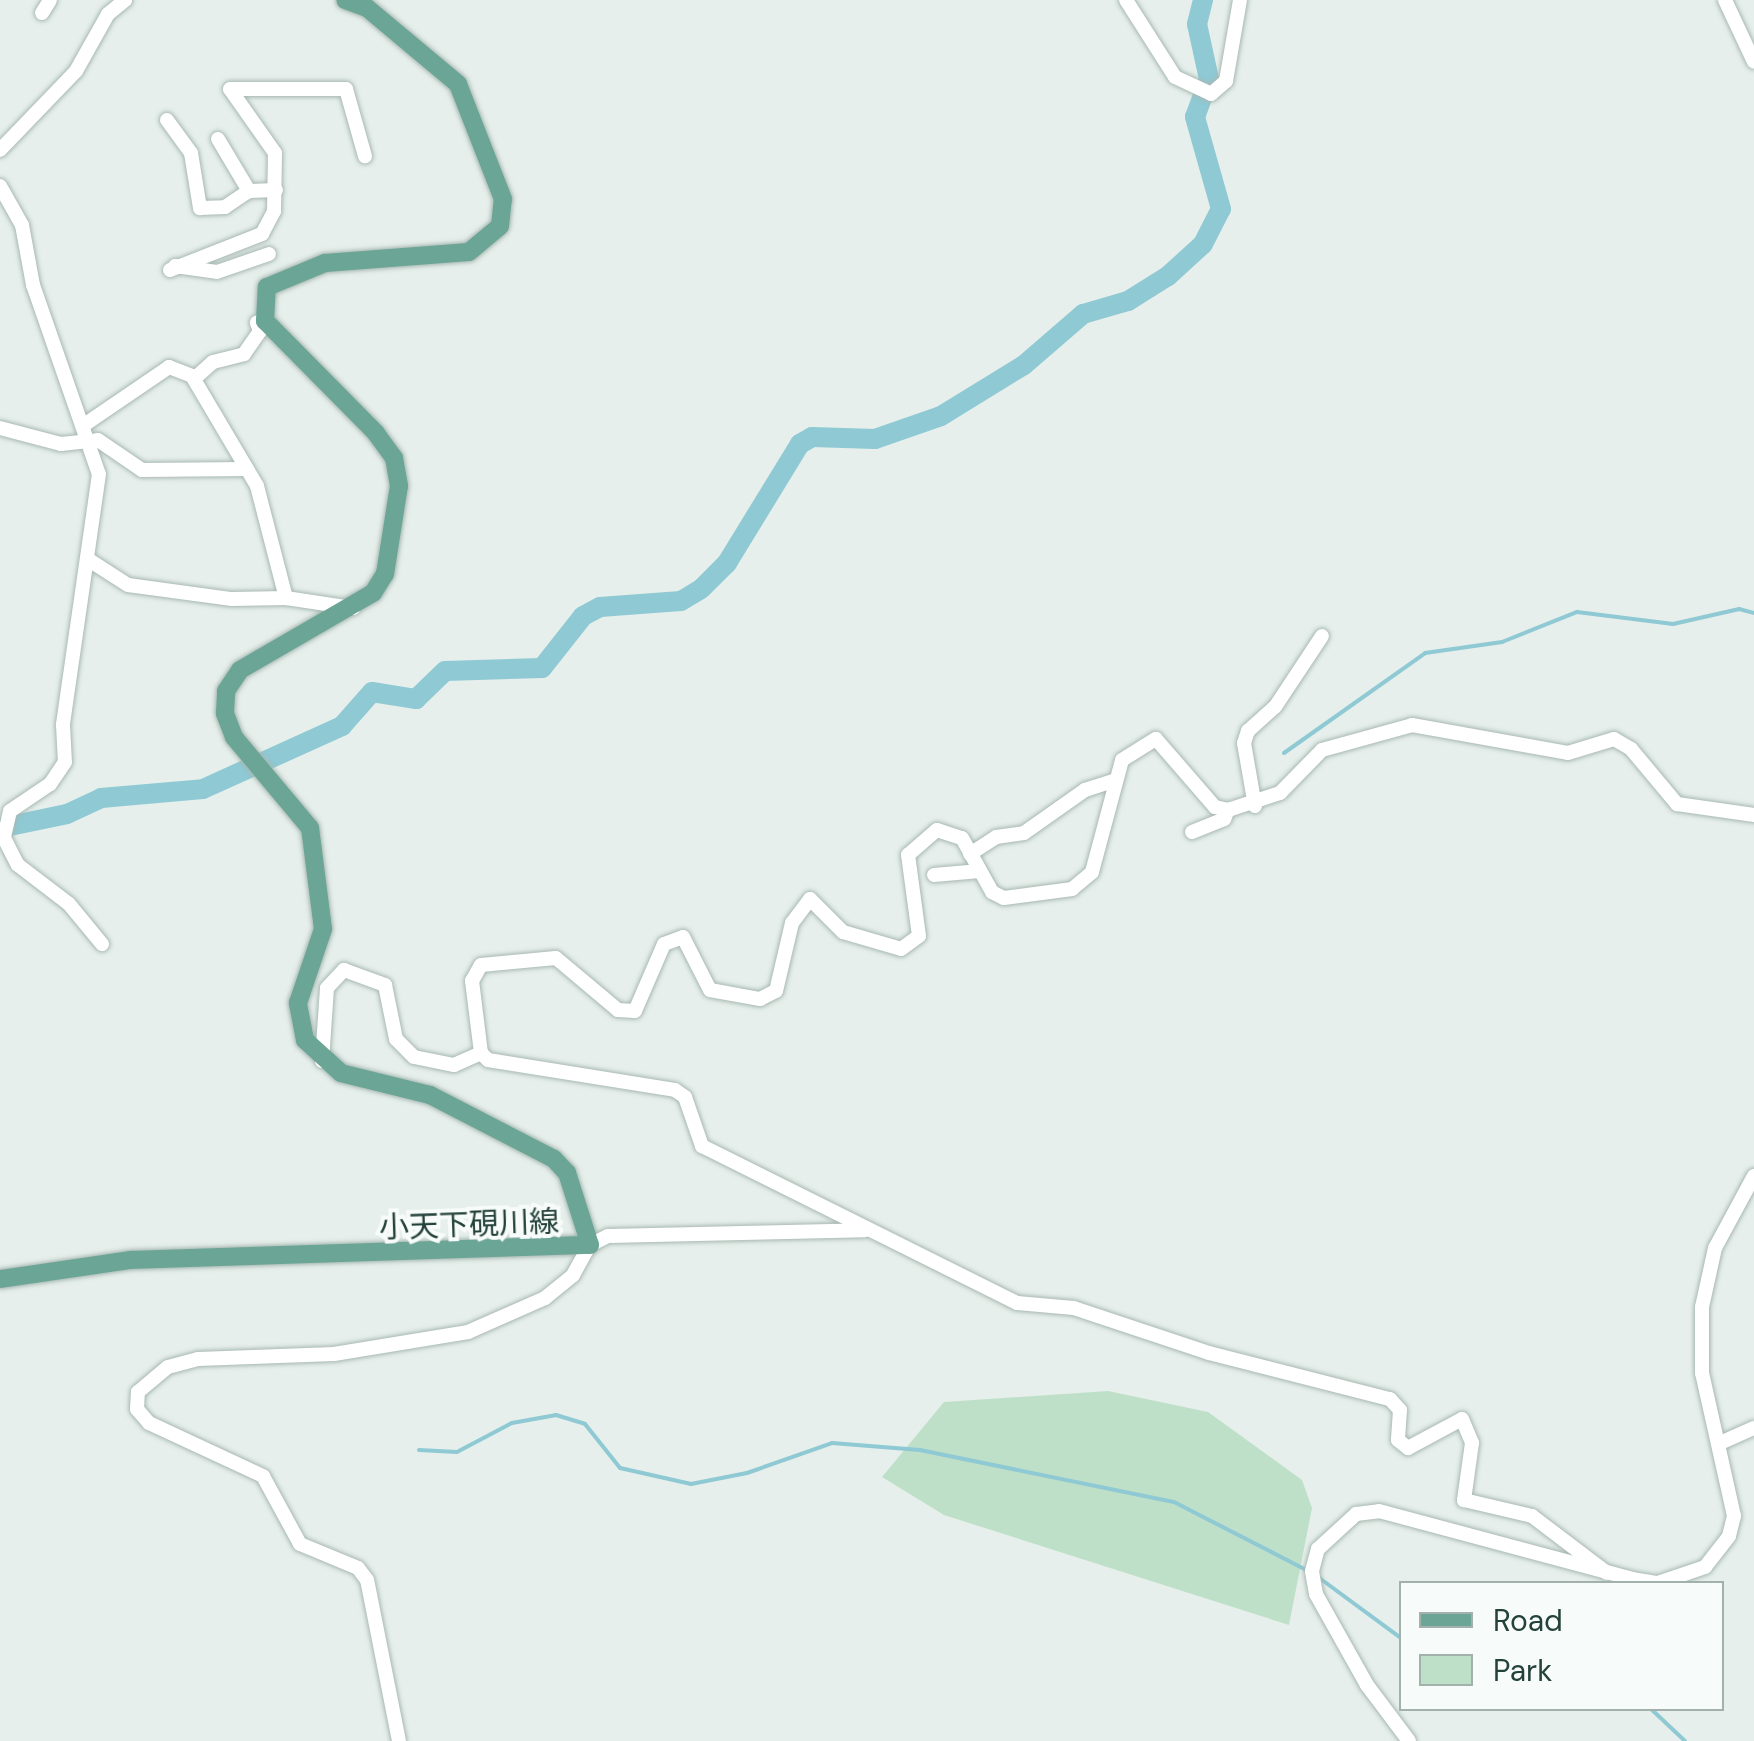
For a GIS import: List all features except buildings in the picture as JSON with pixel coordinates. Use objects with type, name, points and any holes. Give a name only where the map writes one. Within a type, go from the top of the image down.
[{"type":"main road","points":[[322,1062],[297,1024],[323,930],[310,828],[262,765],[234,737],[224,713],[240,670],[354,608],[386,574],[399,486],[394,458],[264,321],[267,287],[325,263],[469,252],[490,242],[500,226],[503,199],[458,84],[367,8],[345,0]]},
{"type":"main road","name":"小天下硯川線","points":[[0,1278],[131,1260],[589,1247],[567,1173],[554,1159],[430,1095],[367,1082],[322,1062]]},
{"type":"street","points":[[1126,0],[1175,77],[1205,93],[1226,81],[1240,0]]},
{"type":"street","points":[[1725,0],[1754,62]]},
{"type":"street","points":[[0,150],[76,71],[120,1]]},
{"type":"street","points":[[269,254],[217,272],[172,268],[262,234],[276,190],[275,154],[230,89],[346,89],[365,156]]},
{"type":"street","points":[[167,120],[191,153],[200,208],[225,207],[249,191],[276,190]]},
{"type":"street","points":[[218,139],[249,191]]},
{"type":"street","points":[[0,186],[22,226],[33,285],[90,440],[98,485],[63,725],[65,762],[4,828],[18,864],[69,904],[102,944]]},
{"type":"street","points":[[194,379],[213,362],[244,354],[260,331],[257,324]]},
{"type":"street","points":[[84,425],[169,368],[194,379],[247,469],[267,512],[286,598]]},
{"type":"street","points":[[0,428],[60,444],[90,440],[142,470],[247,469]]},
{"type":"street","points":[[88,560],[128,585],[232,599],[286,598],[354,608]]},
{"type":"street","points":[[1255,806],[1244,744],[1248,730],[1275,707],[1322,636]]},
{"type":"street","points":[[1607,1573],[1532,1516],[1464,1500],[1472,1443],[1462,1418],[1404,1446],[1398,1440],[1400,1410],[1390,1399],[1209,1353],[1131,1323],[1017,1303],[702,1146],[685,1097],[675,1090],[488,1060],[480,1053],[472,981],[481,965],[556,958],[618,1010],[635,1012],[664,944],[682,936],[710,990],[760,999],[776,991],[803,903],[820,904],[843,932],[864,942],[901,949],[918,936],[908,870],[915,844],[938,830],[951,832],[970,854],[992,892],[1004,898],[1086,881],[1112,781],[1122,760],[1156,740],[1215,807],[1228,810],[1255,806],[1280,793],[1322,750],[1412,726],[1568,753],[1614,739],[1631,749],[1677,804],[1754,815]]},
{"type":"street","points":[[970,854],[996,837],[1024,833],[1085,790],[1112,781]]},
{"type":"street","points":[[1192,832],[1224,820],[1228,810]]},
{"type":"street","points":[[934,875],[980,870]]},
{"type":"street","points":[[322,1062],[327,988],[332,978],[355,969],[385,985],[396,1039],[414,1057],[454,1065],[480,1053]]},
{"type":"street","points":[[1668,1581],[1684,1578],[1717,1555],[1734,1516],[1702,1373],[1702,1308],[1714,1248],[1754,1176]]},
{"type":"street","points":[[399,1741],[368,1580],[358,1568],[300,1544],[263,1476],[148,1424],[137,1409],[138,1392],[168,1367],[198,1359],[334,1354],[468,1332],[545,1298],[573,1274],[589,1247],[608,1236],[865,1230]]},
{"type":"street","points":[[1720,1444],[1754,1428]]},
{"type":"street","points":[[1409,1741],[1367,1684],[1316,1594],[1312,1571],[1336,1527],[1356,1514],[1379,1511],[1648,1581]]},
{"type":"green space","points":[[1108,1391],[1208,1412],[1302,1480],[1312,1508],[1289,1625],[944,1515],[882,1477],[944,1402]]},
{"type":"waterway","points":[[0,828],[67,814],[101,798],[203,789],[342,726],[372,692],[416,699],[445,671],[542,668],[583,616],[600,607],[681,601],[701,589],[727,563],[800,444],[812,437],[875,439],[941,416],[1024,365],[1083,314],[1128,301],[1168,276],[1203,244],[1221,209],[1195,117],[1209,79],[1197,24],[1203,0]]},
{"type":"waterway","points":[[1284,753],[1425,653],[1502,642],[1577,612],[1673,624],[1739,609],[1754,613]]},
{"type":"waterway","points":[[419,1450],[457,1452],[512,1423],[556,1415],[585,1424],[620,1468],[691,1484],[747,1473],[832,1443],[920,1450],[1174,1502],[1310,1572]]},
{"type":"waterway","points":[[1318,1577],[1399,1637]]},
{"type":"waterway","points":[[1653,1711],[1685,1741]]}]
